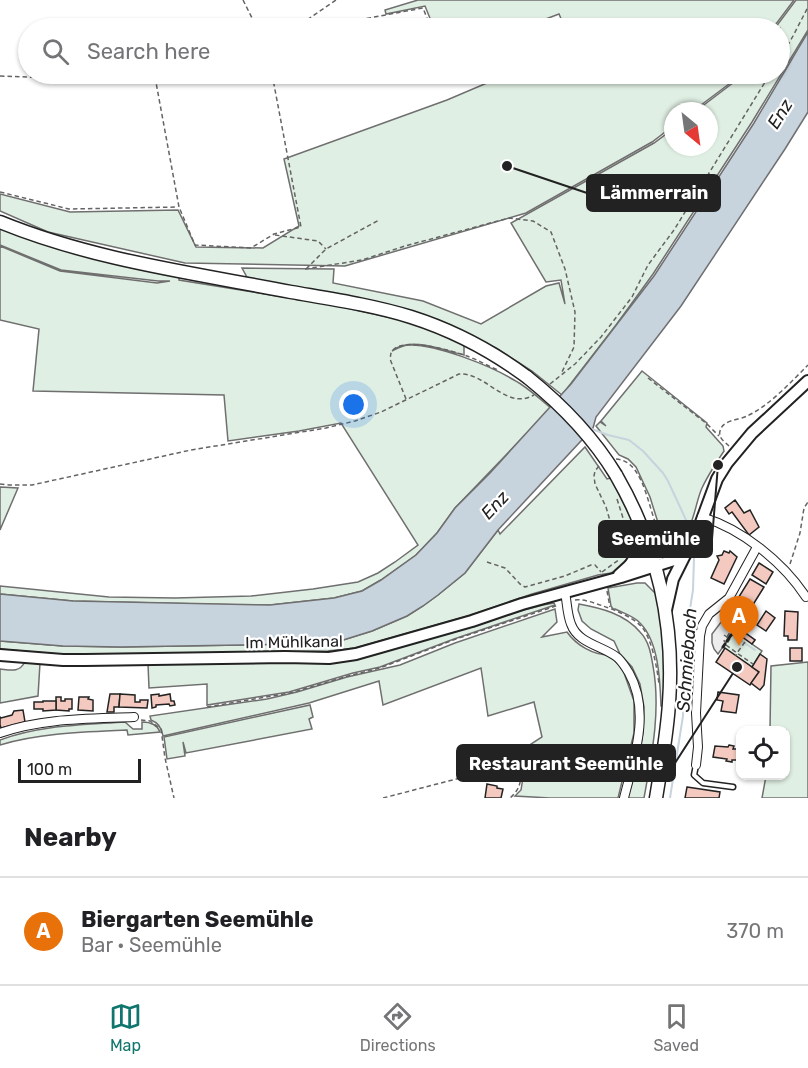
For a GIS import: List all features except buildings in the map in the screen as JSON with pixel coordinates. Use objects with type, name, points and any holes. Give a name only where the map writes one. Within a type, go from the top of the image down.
[{"type":"main road","points":[[0,222],[56,243],[106,256],[359,304],[413,318],[438,327],[503,360],[549,395],[576,422],[616,475],[642,527],[655,561],[666,611],[670,657],[670,701],[656,798]]},
{"type":"street","points":[[666,611],[672,584],[699,526],[717,479],[752,433],[808,381]]},
{"type":"street","points":[[655,561],[682,546],[699,526],[724,526],[757,547],[786,572],[798,584],[807,601]]},
{"type":"street","points":[[630,566],[640,547],[642,527]]},
{"type":"street","points":[[696,765],[698,747],[696,713],[702,626],[709,614],[729,598],[757,547]]},
{"type":"street","points":[[655,561],[680,557],[687,553]]},
{"type":"street","name":"Im Mühlkanal","points":[[607,578],[655,561]]},
{"type":"street","name":"Im Mühlkanal","points":[[0,655],[63,660],[329,658],[356,654],[566,597],[630,566],[655,561]]},
{"type":"street","points":[[566,597],[571,625],[576,632],[582,639],[618,658],[635,686],[640,708],[639,732],[624,798]]},
{"type":"street","points":[[0,734],[15,728],[43,723],[134,717]]},
{"type":"lane","points":[[696,765],[694,775],[703,783],[733,787]]},
{"type":"path","points":[[243,0],[252,18]]},
{"type":"path","points":[[310,18],[336,0]]},
{"type":"path","points":[[790,43],[808,7]]},
{"type":"path","points":[[369,18],[423,8],[426,18]]},
{"type":"path","points":[[0,76],[18,77]]},
{"type":"path","points":[[156,84],[179,207],[195,245],[251,248],[274,234],[301,227],[274,84]]},
{"type":"path","points":[[550,384],[575,364],[601,337],[632,297],[648,265],[674,230],[764,84]]},
{"type":"path","points":[[0,192],[69,209],[179,207]]},
{"type":"path","points":[[379,220],[326,249],[305,269],[362,260],[509,218],[533,221],[551,232],[565,269],[575,312],[574,347],[560,375]]},
{"type":"path","points":[[274,234],[318,241],[326,249]]},
{"type":"path","points":[[406,400],[390,359],[392,351],[399,347],[428,346],[464,355],[497,370]]},
{"type":"path","points":[[721,438],[720,431],[724,424],[753,413],[772,399],[808,365]]},
{"type":"path","points":[[0,484],[32,485],[191,450],[326,428],[368,417],[462,374],[475,377],[515,399],[533,395]]},
{"type":"path","points":[[648,378],[707,424],[731,448]]},
{"type":"path","points":[[607,578],[620,560],[626,543],[626,533],[616,498]]},
{"type":"path","points":[[786,572],[793,557],[804,508],[808,502]]},
{"type":"path","points":[[488,562],[510,571],[525,587],[576,573],[595,565],[607,578],[610,608]]},
{"type":"path","points":[[207,706],[290,693],[381,668],[566,597],[610,608],[635,621],[645,632],[654,658],[659,685]]},
{"type":"path","points":[[727,643],[733,634],[730,632],[724,641],[726,645],[736,655],[753,664]]},
{"type":"path","points":[[736,655],[745,643]]},
{"type":"path","points":[[134,717],[134,720],[150,722],[161,729],[174,798]]},
{"type":"path","points":[[383,798],[497,766],[520,774],[518,790],[510,798]]},
{"type":"green space","points":[[418,0],[794,0],[780,18],[561,18],[559,14],[548,18],[430,18],[425,6],[386,14],[385,10]]},
{"type":"green space","points":[[796,0],[808,0],[808,30],[790,60],[790,18],[782,18]]},
{"type":"green space","points":[[485,84],[729,84],[705,102],[664,102],[664,133],[652,142],[526,213],[345,266],[185,263],[48,232],[0,211],[0,194],[70,212],[178,210],[196,247],[263,248],[299,226],[284,159],[447,100]]},
{"type":"green space","points":[[731,84],[775,84],[653,274],[562,395],[532,371],[496,348],[427,316],[248,279],[242,268],[334,269],[333,283],[423,301],[481,324],[546,286],[559,283],[565,304],[561,280],[546,282],[511,223],[664,136],[664,156],[718,156],[718,102],[708,102]]},
{"type":"green space","points":[[0,228],[66,251],[179,277],[179,280],[333,305],[420,325],[464,344],[464,355],[417,344],[407,345],[399,347],[392,351],[409,345],[434,348],[463,357],[504,374],[551,408],[455,508],[437,533],[416,555],[362,591],[334,598],[270,605],[73,601],[0,594],[0,586],[109,597],[175,598],[251,596],[313,589],[358,582],[378,573],[418,545],[341,423],[228,441],[224,395],[33,391],[39,329],[0,320],[0,246],[60,271],[157,283],[170,281],[61,270],[0,245]]},
{"type":"green space","points":[[642,371],[707,423],[706,427],[723,446],[724,451],[702,488],[689,528],[685,535],[672,544],[666,540],[660,529],[650,497],[636,467],[628,459],[619,455],[596,426],[600,422],[606,426],[601,421]]},
{"type":"green space","points":[[585,447],[607,479],[611,478],[634,524],[634,547],[631,555],[623,565],[611,573],[532,594],[471,615],[355,648],[328,651],[80,656],[0,649],[0,641],[63,646],[121,647],[292,644],[340,641],[372,631],[407,616],[465,573],[498,530],[500,534]]},
{"type":"green space","points":[[0,487],[18,488],[0,530]]},
{"type":"green space","points":[[645,583],[656,594],[664,652],[664,707],[661,706],[659,674],[651,640],[635,618],[611,606],[608,588]]},
{"type":"green space","points":[[554,603],[555,605],[380,667],[289,692],[207,705],[207,684],[149,688],[148,664],[326,662]]},
{"type":"green space","points":[[579,604],[620,616],[646,639],[655,682],[656,716],[644,798],[627,798],[637,767],[643,732],[644,707],[640,684],[632,667],[620,654],[614,641],[591,629],[582,621],[578,610]]},
{"type":"green space","points":[[555,609],[557,622],[542,637],[567,632],[585,648],[609,655],[624,673],[634,701],[634,733],[618,798],[515,796],[521,790],[524,771],[499,765],[542,737],[534,702],[488,716],[481,668],[383,705],[379,681],[309,703],[163,736],[160,726],[151,720],[150,716],[267,699],[400,665],[455,643]]},
{"type":"green space","points":[[737,627],[755,640],[752,644],[762,651],[752,667],[723,647]]},
{"type":"green space","points":[[25,662],[40,663],[38,696],[0,703],[0,669],[17,669]]},
{"type":"green space","points":[[808,662],[808,798],[762,798],[765,780],[790,780],[790,726],[770,726],[771,666]]},
{"type":"green space","points":[[310,705],[313,717],[309,719],[312,729],[186,753],[183,742],[185,756],[167,759],[164,737]]},
{"type":"green space","points":[[125,722],[133,729],[142,729],[142,722],[150,723],[155,725],[160,732],[128,735],[127,730],[63,734],[0,745],[0,740],[30,731],[62,726]]},
{"type":"shaded area","points":[[728,613],[741,621],[718,654],[712,643],[712,634]]},
{"type":"water","name":"Enz","points":[[808,32],[808,112],[681,306],[596,417],[593,428],[498,530],[465,573],[423,606],[407,616],[372,631],[340,641],[121,647],[63,646],[0,641],[0,594],[73,601],[270,605],[334,598],[362,591],[416,555],[437,533],[455,508],[571,384],[654,276],[777,84],[790,84],[790,62]]},
{"type":"waterway","name":"Schmiebach","points":[[589,428],[629,440],[643,451],[668,481],[687,522]]},
{"type":"waterway","name":"Schmiebach","points":[[670,798],[683,716],[686,634],[693,590],[694,557]]},
{"type":"waterway","points":[[734,636],[755,650]]},
{"type":"wall","points":[[727,641],[731,635]]},
{"type":"place","name":"Lämmerrain","points":[[507,166]]},
{"type":"place","name":"Seemühle","points":[[718,465]]},
{"type":"place","name":"Biergarten Seemühle","points":[[739,646]]},
{"type":"place","name":"Restaurant Seemühle","points":[[737,667]]}]
